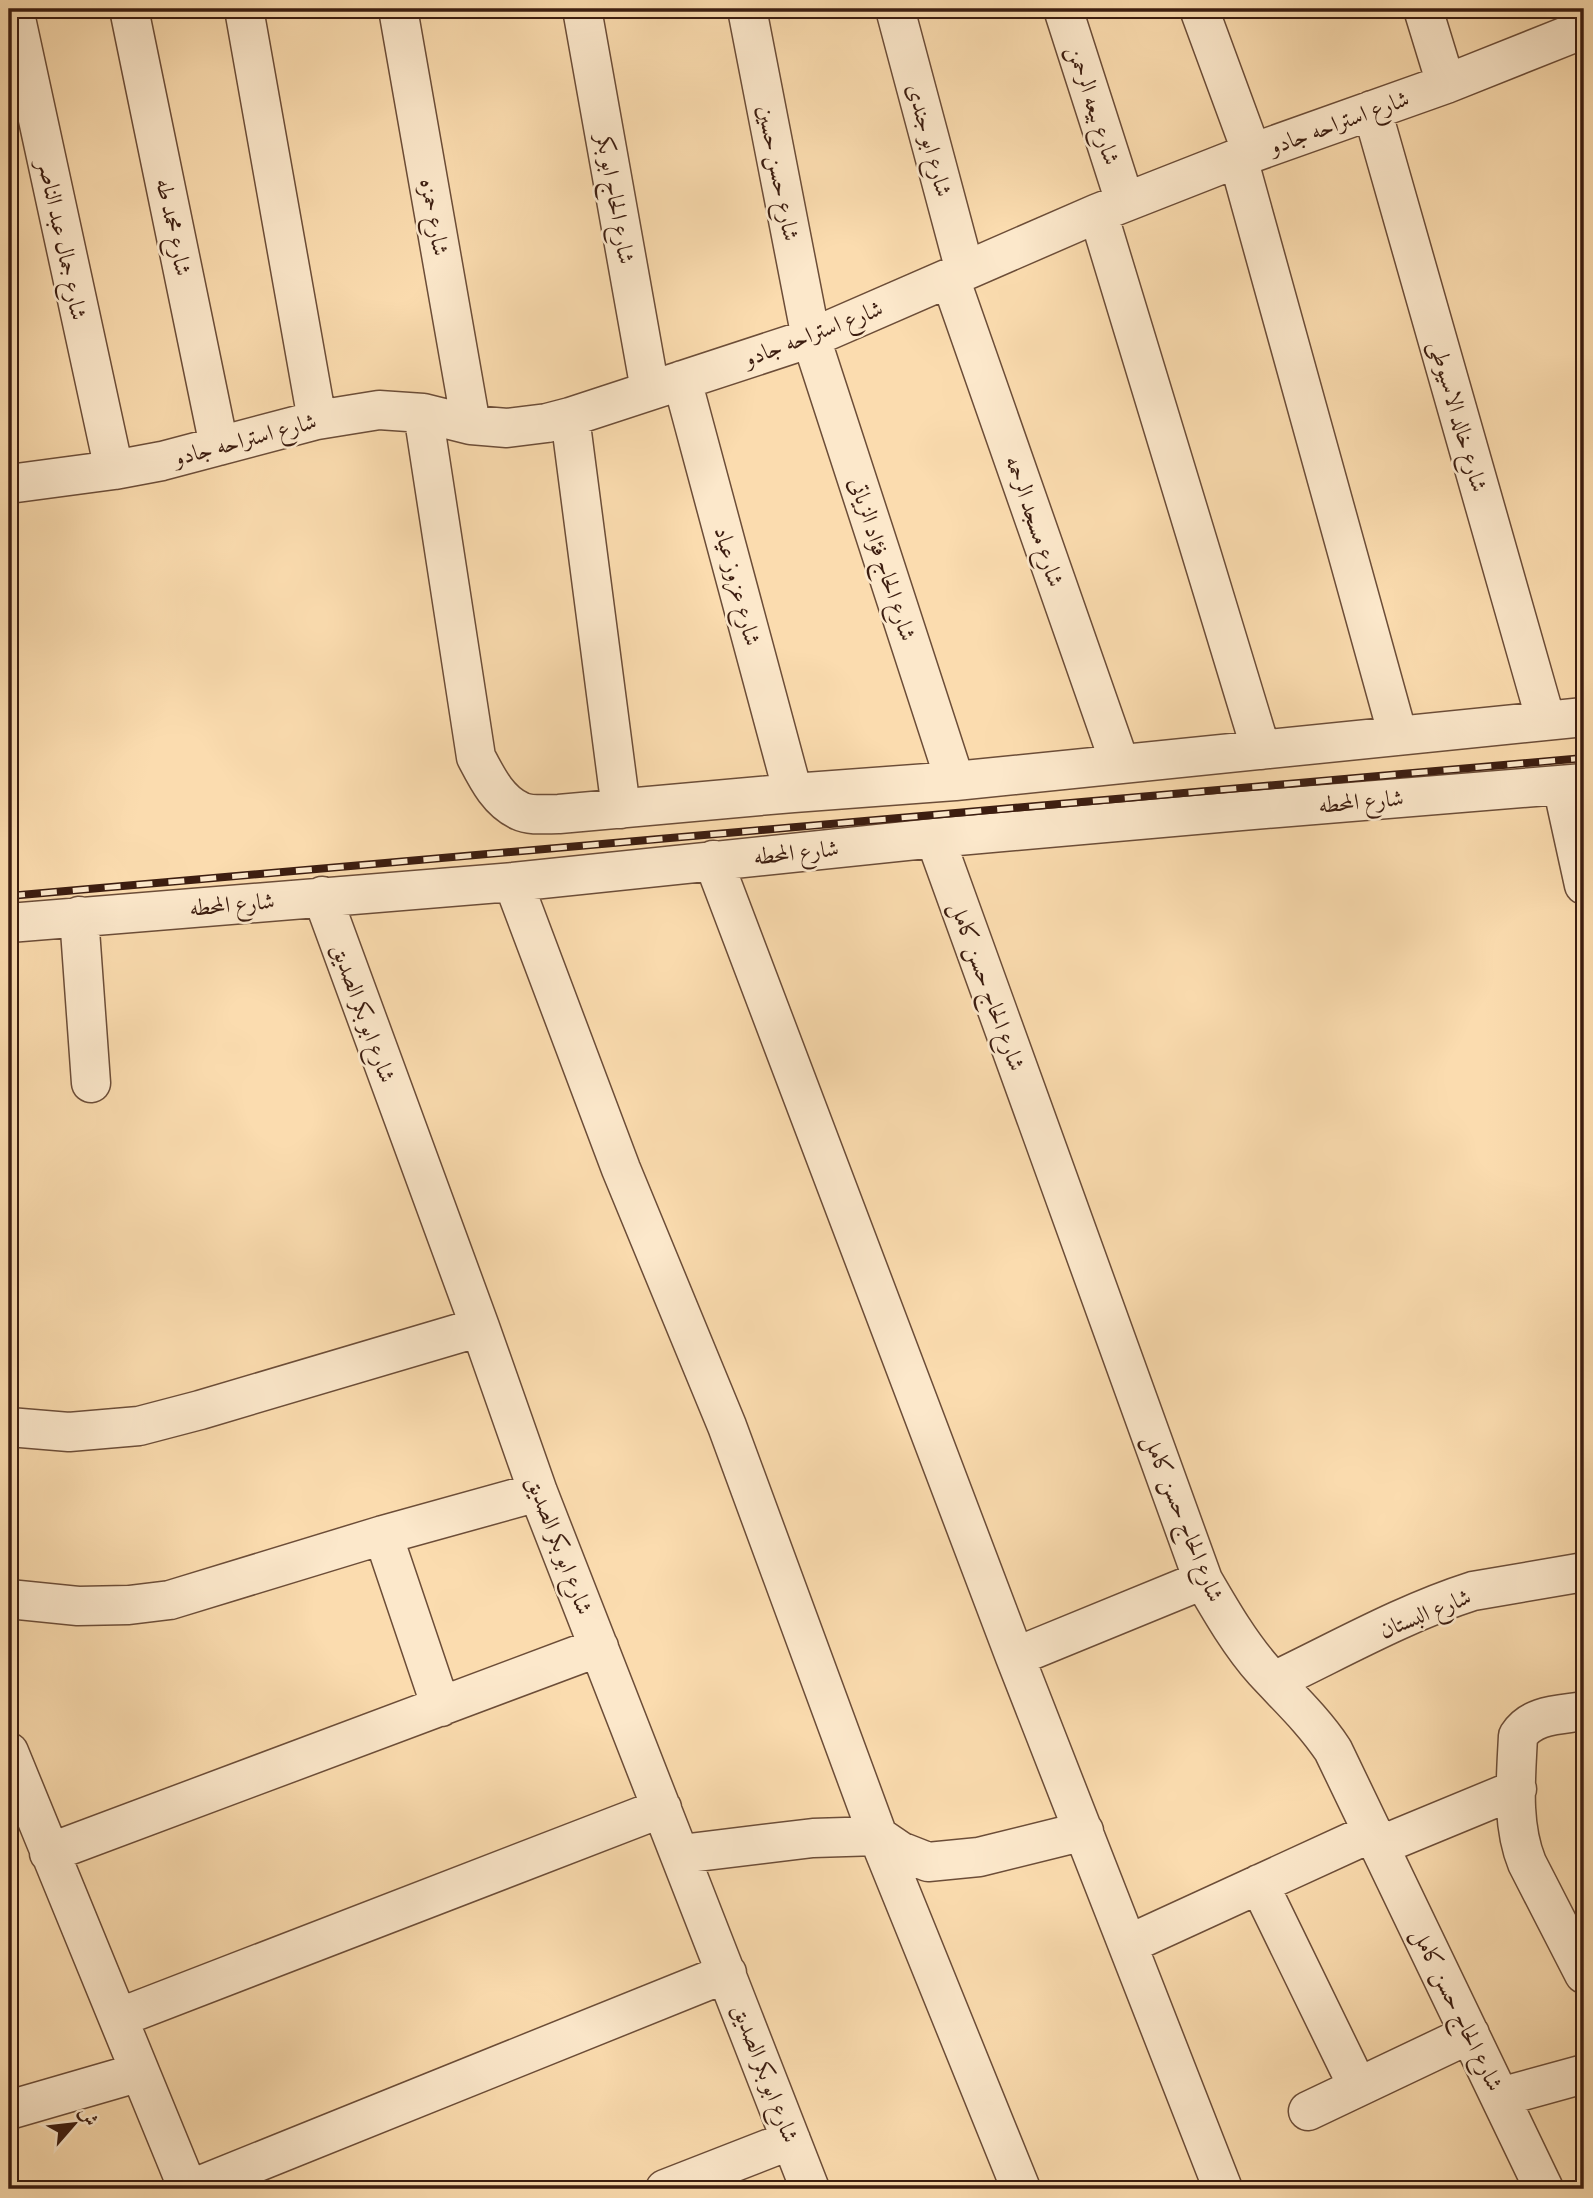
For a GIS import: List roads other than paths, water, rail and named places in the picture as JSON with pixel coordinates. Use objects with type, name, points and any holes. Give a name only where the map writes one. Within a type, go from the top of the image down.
[{"type":"street","name":"شارع جمال عبد الناصر","points":[[14,9],[114,470]]},
{"type":"street","name":"شارع محمد طه","points":[[129,9],[219,446]]},
{"type":"street","points":[[244,9],[317,420]]},
{"type":"street","name":"شارع حمزه","points":[[398,9],[471,425]]},
{"type":"street","name":"شارع الحاج ابو بكر","points":[[582,9],[666,385]]},
{"type":"street","name":"شارع حسن حسين","points":[[747,9],[811,338]]},
{"type":"street","name":"شارع ابو جندى","points":[[895,9],[957,274]]},
{"type":"street","name":"شارع بيعه الرحمن","points":[[1063,9],[1112,207],[1261,750]]},
{"type":"street","points":[[1199,9],[1245,156],[1398,736]]},
{"type":"street","points":[[1423,9],[1446,84]]},
{"type":"street","name":"شارع استراحه جادو","points":[[9,484],[162,461],[317,420],[379,410],[423,413],[471,425],[507,428],[570,417],[811,338],[1112,207],[1446,84],[1584,29]]},
{"type":"street","name":"شارع خالد الاسيوطى","points":[[1372,110],[1546,721]]},
{"type":"street","name":"شارع مسجد الرحمه","points":[[957,274],[1120,764]]},
{"type":"street","name":"شارع الحاج فؤاد الزياتى","points":[[811,338],[954,781]]},
{"type":"street","name":"شارع عزوز عياد","points":[[666,385],[793,793]]},
{"type":"street","points":[[423,413],[476,757],[504,801],[522,813],[559,814],[954,781],[1584,718]]},
{"type":"street","points":[[570,417],[621,808]]},
{"type":"street","points":[[1573,784],[1584,885]]},
{"type":"street","name":"شارع المحطه","points":[[9,923],[513,882],[935,838],[1573,784]]},
{"type":"street","name":"شارع الحاج حسن كامل","points":[[935,838],[1203,1580],[1224,1616],[1263,1670],[1317,1727],[1333,1750],[1544,2189]]},
{"type":"street","points":[[713,860],[1016,1657],[1223,2189]]},
{"type":"street","points":[[513,882],[621,1169],[727,1426],[878,1836],[1021,2189]]},
{"type":"street","name":"شارع ابو بكر الصديق","points":[[322,896],[538,1492],[810,2189]]},
{"type":"street","points":[[79,916],[91,1083]]},
{"type":"street","points":[[9,1427],[69,1432],[139,1426],[480,1327]]},
{"type":"street","points":[[9,1599],[78,1606],[129,1605],[170,1600],[383,1535],[538,1492]]},
{"type":"street","points":[[383,1535],[441,1707]]},
{"type":"street","name":"شارع البستان","points":[[1274,1681],[1455,1597],[1473,1591],[1584,1572]]},
{"type":"street","points":[[1016,1657],[1203,1580]]},
{"type":"street","points":[[49,1853],[599,1647]]},
{"type":"street","points":[[1584,1711],[1536,1719],[1525,1725],[1518,1736],[1517,1789],[1520,1845],[1584,1975]]},
{"type":"street","points":[[9,1752],[190,2189],[727,1973]]},
{"type":"street","points":[[1129,1944],[1259,1884],[1517,1789]]},
{"type":"street","points":[[118,2018],[662,1808]]},
{"type":"street","points":[[681,1854],[813,1838],[878,1836],[901,1852],[928,1862],[979,1857],[1084,1831]]},
{"type":"street","points":[[1259,1884],[1358,2087]]},
{"type":"street","points":[[1308,2111],[1470,2035]]},
{"type":"street","points":[[9,2110],[139,2071]]},
{"type":"street","points":[[1500,2097],[1584,2074]]},
{"type":"street","points":[[665,2189],[791,2140]]},
{"type":"railway","points":[[9,896],[1584,758]]}]
